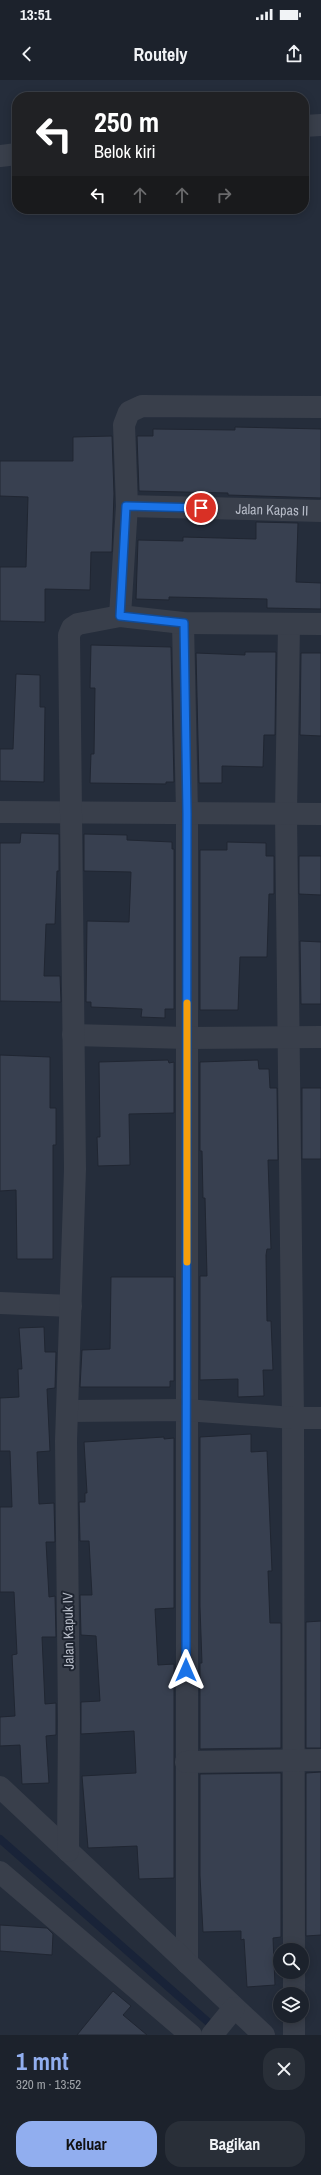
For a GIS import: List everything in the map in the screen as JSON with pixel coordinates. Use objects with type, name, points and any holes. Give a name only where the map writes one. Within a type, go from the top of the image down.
[{"type":"street","points":[[309,126],[321,125]]},
{"type":"street","points":[[0,156],[12,155]]},
{"type":"street","points":[[120,616],[126,506],[124,425],[129,412],[142,406],[321,407]]},
{"type":"street","name":"Jalan Kapas II","points":[[126,506],[321,511]]},
{"type":"street","name":"Jalan Kapuk IV","points":[[68,1851],[69,1721],[66,1449],[75,1169],[69,812],[68,635],[72,628],[78,624],[120,616],[184,623],[321,624]]},
{"type":"street","points":[[184,623],[188,1038],[186,1410],[187,1963]]},
{"type":"street","points":[[290,624],[286,814],[294,1418],[294,1943]]},
{"type":"street","points":[[0,812],[321,814]]},
{"type":"street","points":[[73,1035],[188,1038],[321,1037]]},
{"type":"street","points":[[0,1303],[71,1306]]},
{"type":"street","points":[[68,1410],[186,1410],[294,1418],[321,1418]]},
{"type":"street","points":[[186,1762],[321,1760]]},
{"type":"street","points":[[0,1787],[187,1963],[223,2021],[264,2035]]},
{"type":"street","points":[[0,1872],[191,2035]]},
{"type":"street","points":[[294,2023],[294,2035]]},
{"type":"building","points":[[235,427],[321,429],[321,498],[228,495],[228,493],[139,491],[137,436],[153,436],[153,429],[235,430]]},
{"type":"building","points":[[112,436],[114,494],[112,552],[91,552],[90,590],[45,589],[45,622],[0,621],[0,567],[26,567],[28,497],[0,496],[0,461],[73,461],[73,437]]},
{"type":"building","points":[[256,522],[298,523],[296,582],[321,583],[321,609],[267,608],[267,599],[169,597],[169,600],[136,599],[138,540],[183,541],[183,537],[256,539]]},
{"type":"building","points":[[91,645],[171,647],[174,782],[166,782],[166,784],[90,783],[91,754],[94,754],[95,688],[90,688]]},
{"type":"building","points":[[245,652],[276,652],[275,735],[264,735],[263,767],[222,766],[222,783],[199,783],[196,653],[245,655]]},
{"type":"building","points":[[301,653],[321,653],[321,736],[300,735]]},
{"type":"building","points":[[16,674],[40,675],[40,707],[45,707],[44,782],[0,781],[0,749],[13,749]]},
{"type":"building","points":[[21,833],[59,834],[59,871],[57,871],[55,924],[46,924],[44,976],[60,976],[61,1002],[0,1001],[0,843],[20,843]]},
{"type":"building","points":[[84,834],[127,835],[127,840],[172,842],[172,849],[174,849],[174,1009],[165,1009],[165,1018],[141,1017],[142,1009],[91,1007],[91,1002],[86,1002],[87,921],[129,922],[131,872],[84,871]]},
{"type":"building","points":[[227,842],[266,843],[266,856],[274,856],[274,894],[269,894],[267,957],[240,957],[238,1010],[200,1010],[200,850],[227,850]]},
{"type":"building","points":[[299,856],[321,856],[321,895],[299,894]]},
{"type":"building","points":[[300,941],[321,942],[321,1004],[301,1004]]},
{"type":"building","points":[[0,1055],[50,1057],[50,1108],[56,1108],[56,1145],[53,1145],[53,1259],[17,1259],[16,1190],[0,1191]]},
{"type":"building","points":[[168,1060],[169,1063],[174,1062],[174,1113],[129,1114],[130,1165],[98,1166],[97,1137],[100,1137],[99,1062]]},
{"type":"building","points":[[258,1060],[259,1069],[269,1069],[270,1088],[277,1088],[278,1160],[268,1160],[271,1249],[267,1249],[266,1255],[267,1321],[271,1321],[273,1370],[263,1370],[264,1396],[238,1397],[238,1379],[200,1380],[200,1276],[207,1276],[205,1198],[203,1198],[202,1151],[200,1151],[200,1062]]},
{"type":"building","points":[[302,1088],[321,1088],[321,1159],[302,1159]]},
{"type":"building","points":[[111,1277],[174,1277],[174,1381],[170,1381],[170,1387],[80,1387],[82,1350],[110,1349]]},
{"type":"building","points":[[44,1327],[45,1352],[56,1352],[55,1388],[47,1389],[50,1451],[37,1452],[39,1504],[54,1503],[55,1542],[46,1542],[49,1597],[55,1596],[56,1637],[42,1637],[45,1704],[56,1703],[56,1735],[46,1736],[49,1783],[22,1784],[20,1745],[0,1746],[0,1717],[15,1716],[12,1655],[17,1654],[14,1592],[0,1592],[0,1507],[12,1507],[10,1451],[0,1451],[0,1398],[19,1397],[18,1369],[22,1369],[19,1328]]},
{"type":"building","points":[[251,1434],[251,1452],[267,1451],[272,1571],[268,1571],[270,1623],[281,1623],[281,1748],[200,1749],[200,1663],[202,1663],[200,1607],[200,1437]]},
{"type":"building","points":[[164,1437],[164,1439],[174,1438],[174,1608],[155,1609],[158,1665],[174,1664],[174,1878],[139,1879],[137,1846],[88,1848],[82,1776],[136,1773],[134,1731],[81,1734],[81,1702],[100,1701],[96,1636],[81,1635],[80,1595],[92,1595],[89,1541],[80,1541],[79,1502],[85,1502],[85,1493],[87,1493],[84,1442]]},
{"type":"building","points":[[321,1621],[321,1748],[306,1748],[306,1622]]},
{"type":"building","points":[[321,1772],[321,1935],[306,1936],[306,1773]]},
{"type":"building","points":[[281,1773],[281,1937],[273,1938],[273,1979],[275,1979],[275,1985],[247,1987],[244,1939],[241,1940],[241,1931],[203,1932],[200,1876],[200,1774]]},
{"type":"building","points":[[0,1925],[47,1928],[53,1934],[52,1955],[0,1951]]},
{"type":"building","points":[[113,1991],[131,2006],[123,2015],[147,2035],[77,2035]]},
{"type":"waterway","points":[[0,1839],[216,2029]]},
{"type":"slow traffic","points":[[187,1003],[187,1262]]},
{"type":"route","points":[[186,1670],[188,1038],[184,623],[120,616],[126,506],[201,508]]}]
